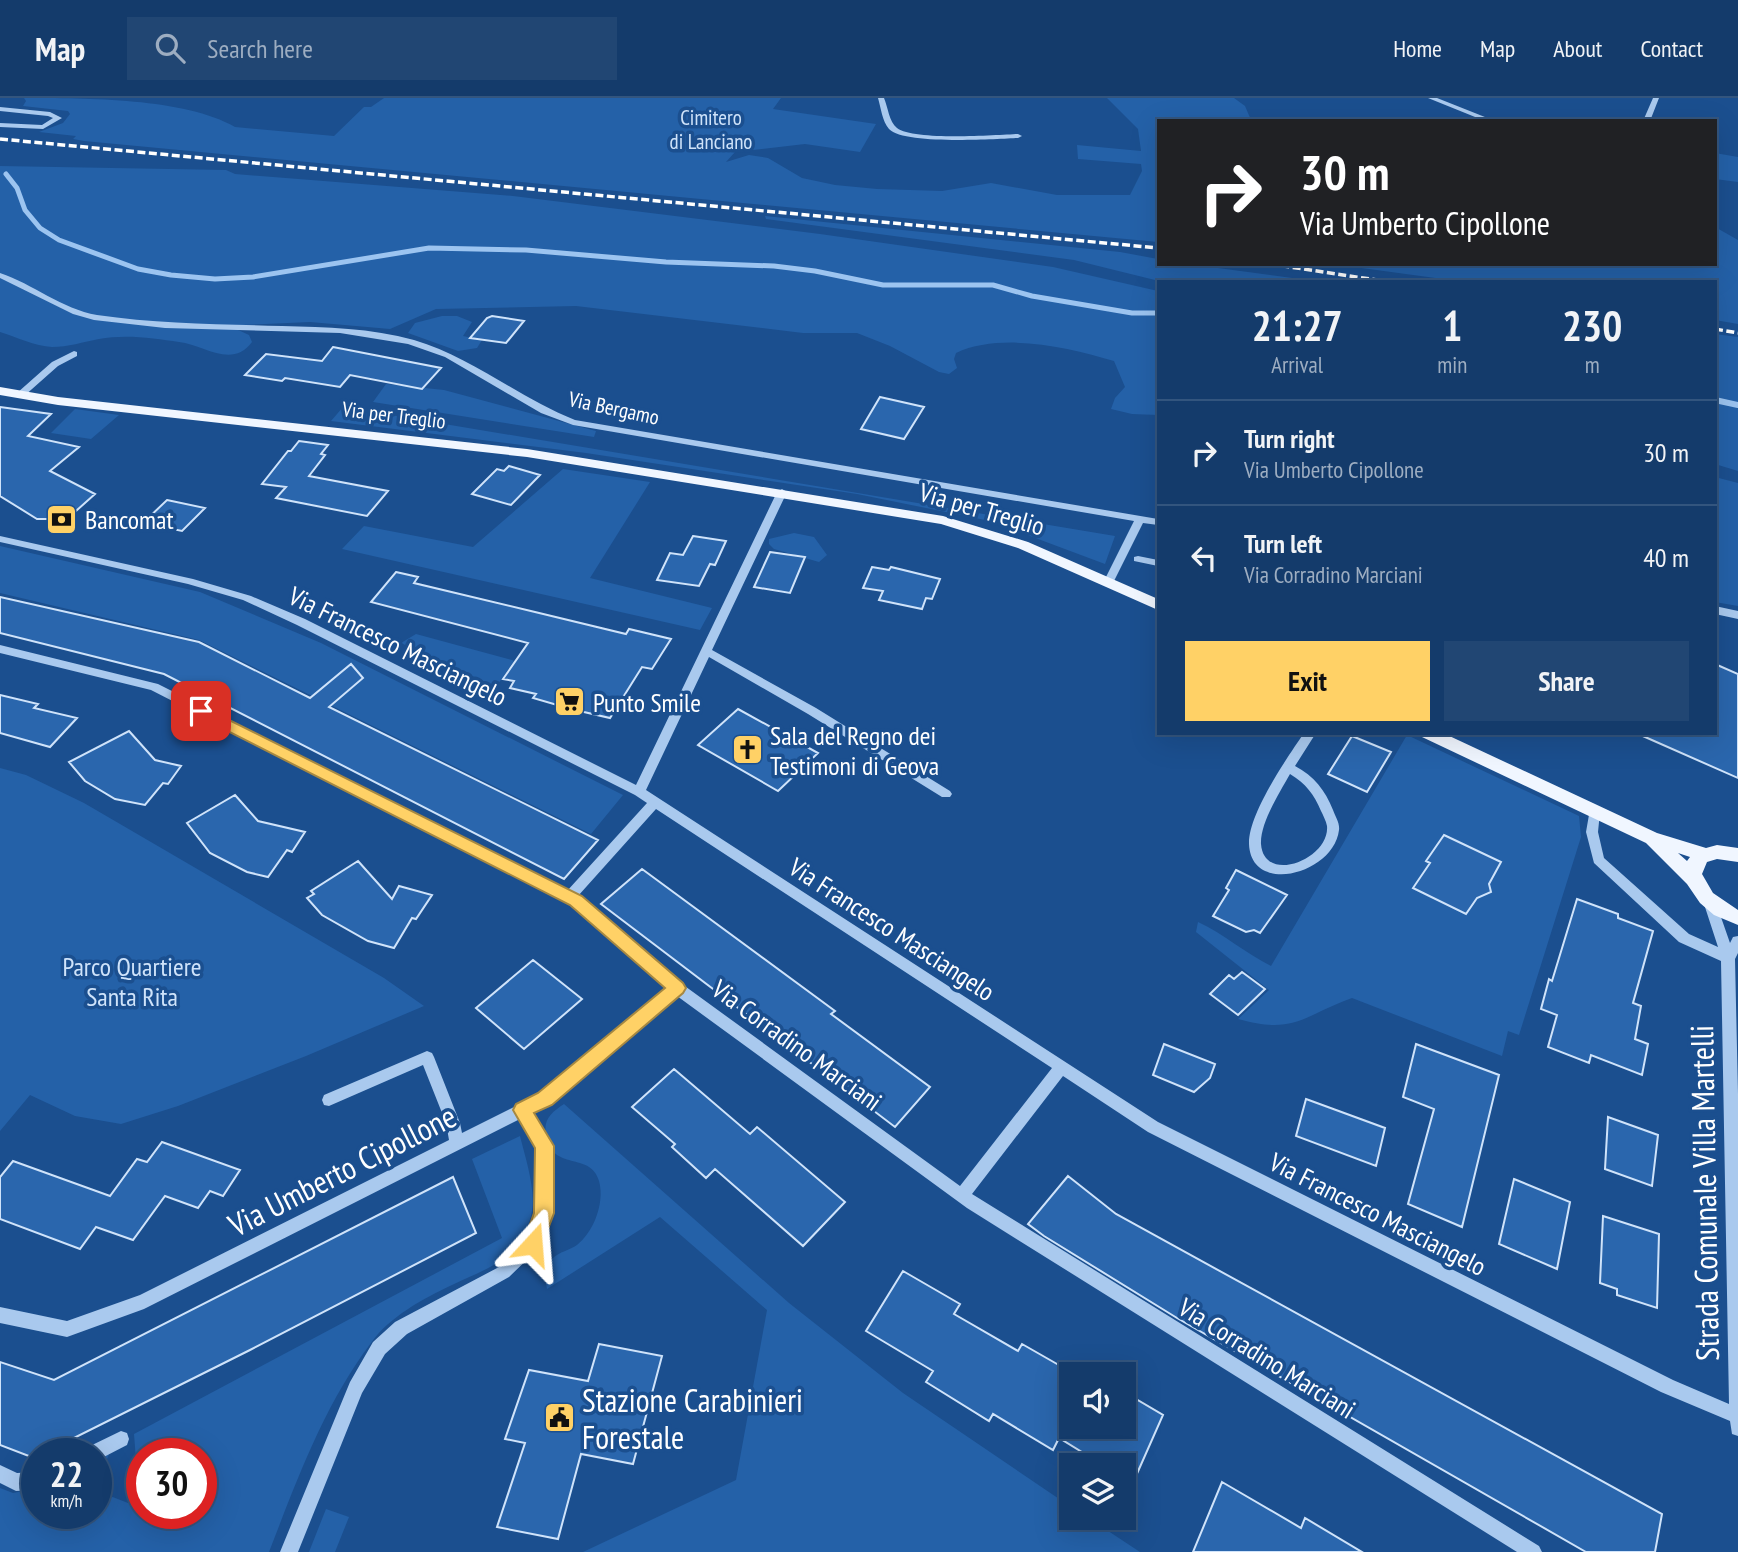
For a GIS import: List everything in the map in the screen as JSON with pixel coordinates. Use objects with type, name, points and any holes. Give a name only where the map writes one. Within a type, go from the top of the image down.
[{"type":"main road","name":"Via per Treglio","points":[[0,391],[527,453],[943,520],[1023,545],[1157,605]]},
{"type":"main road","points":[[1432,735],[1651,838],[1707,855],[1738,855]]},
{"type":"main road","points":[[1651,838],[1692,878],[1710,904],[1738,918]]},
{"type":"main road","points":[[1692,878],[1694,865],[1707,855]]},
{"type":"street","points":[[881,98],[890,124],[898,132],[956,137],[1018,136]]},
{"type":"street","points":[[1431,98],[1487,119]]},
{"type":"street","points":[[1647,119],[1656,98]]},
{"type":"street","points":[[0,109],[50,114],[58,118],[49,125],[36,128],[0,125]]},
{"type":"street","name":"Via Bergamo","points":[[0,275],[76,312],[94,317],[165,325],[340,330],[410,342],[448,355],[544,411],[573,422],[1157,522]]},
{"type":"street","points":[[20,395],[55,364],[74,354]]},
{"type":"street","points":[[639,792],[782,492]]},
{"type":"street","points":[[1109,581],[1140,519]]},
{"type":"street","name":"Via Francesco Masciangelo","points":[[0,539],[189,581],[247,598],[639,792],[1153,1127],[1737,1422]]},
{"type":"street","points":[[1717,610],[1738,615]]},
{"type":"street","name":"Via Corradino Marciani","points":[[0,649],[154,687],[569,897],[677,988],[962,1195],[1533,1552]]},
{"type":"street","points":[[706,651],[812,711],[946,794]]},
{"type":"street","points":[[1289,768],[1315,785],[1325,802],[1334,829],[1328,845],[1314,862],[1287,870],[1269,867],[1260,861],[1255,846],[1257,830],[1289,768],[1309,735]]},
{"type":"street","points":[[569,897],[655,802]]},
{"type":"street","points":[[1594,812],[1592,832],[1598,860],[1684,938],[1728,958],[1738,941]]},
{"type":"street","name":"Strada Comunale Villa Martelli","points":[[1710,904],[1728,958],[1734,1145],[1737,1422]]},
{"type":"street","name":"Via Umberto Cipollone","points":[[0,1315],[67,1329],[144,1301],[545,1099],[677,988]]},
{"type":"street","points":[[329,1100],[427,1057],[453,1123],[457,1143]]},
{"type":"street","points":[[962,1195],[1062,1067]]},
{"type":"street","points":[[289,1552],[356,1388],[379,1348],[401,1328],[504,1272],[533,1244],[544,1213],[544,1146],[522,1110]]},
{"type":"street","points":[[112,1444],[121,1439]]},
{"type":"street","points":[[0,1474],[21,1482]]},
{"type":"lane","points":[[1138,559],[1157,563]]},
{"type":"green space","name":"Cimitero di Lanciano","points":[[24,98],[76,98],[163,105],[214,117],[235,127],[334,136],[364,107],[371,107],[384,98],[781,98],[773,109],[876,124],[860,152],[805,144],[735,152],[726,162],[749,155],[768,158],[802,178],[835,185],[942,191],[991,183],[1057,195],[1130,195],[1142,171],[1141,164],[1078,159],[1077,145],[1141,151],[1138,129],[1107,98],[1234,98],[1245,106],[1251,119],[1157,119],[1157,242],[84,141],[73,139],[76,136],[39,132],[63,123],[70,114],[68,111],[23,106],[26,101]]},
{"type":"green space","points":[[1717,153],[1738,157],[1738,182],[1717,179]]},
{"type":"green space","points":[[0,166],[226,170],[235,174],[513,196],[820,234],[1053,267],[1157,291],[1157,415],[1132,414],[1111,409],[1115,398],[1125,387],[1114,361],[1056,347],[993,343],[974,347],[956,353],[954,359],[957,368],[949,374],[939,372],[890,346],[857,333],[803,333],[576,306],[436,309],[390,329],[310,322],[243,325],[236,329],[249,335],[252,342],[244,350],[227,355],[179,342],[139,337],[109,338],[52,347],[0,332]]},
{"type":"green space","points":[[765,216],[1120,252],[1157,259],[1157,266],[1203,266],[1307,280],[1157,281],[1074,260],[766,219]]},
{"type":"green space","points":[[1717,228],[1738,240],[1738,324],[1717,320],[1717,280],[1450,280],[1347,266],[1717,266]]},
{"type":"green space","points":[[442,316],[457,316],[472,322],[463,336],[482,340],[477,348],[458,351],[408,333],[415,323]]},
{"type":"green space","points":[[1717,334],[1738,337],[1738,471],[1717,465]]},
{"type":"green space","points":[[386,384],[444,390],[596,431],[594,437],[373,402]]},
{"type":"green space","points":[[343,407],[1115,536],[1105,564],[990,521],[857,494],[586,453],[331,421]]},
{"type":"green space","points":[[75,409],[119,415],[91,439],[51,433]]},
{"type":"green space","points":[[563,469],[650,482],[590,578],[712,608],[700,630],[342,549],[364,526],[473,547]]},
{"type":"green space","points":[[1717,478],[1738,483],[1738,606],[1717,602]]},
{"type":"green space","points":[[794,533],[814,537],[827,555],[819,562],[774,549],[769,544],[769,539]]},
{"type":"green space","points":[[0,546],[200,592],[321,643],[623,795],[591,834],[199,640],[0,593]]},
{"type":"green space","points":[[416,634],[514,661],[496,687],[401,643]]},
{"type":"green space","points":[[1407,735],[1579,816],[1581,837],[1519,1035],[1508,1031],[1502,1056],[1352,998],[1286,1024],[1273,1025],[1238,1019],[1269,990],[1196,932],[1198,922],[1271,966]]},
{"type":"green space","name":"Parco Quartiere Santa Rita","points":[[0,768],[26,775],[84,803],[384,978],[424,1006],[178,1106],[121,1124],[75,1116],[30,1095],[0,1131]]},
{"type":"green space","points":[[564,1104],[789,1303],[903,1393],[1059,1499],[1059,1530],[1107,1530],[1140,1552],[583,1552],[736,1480],[767,1310],[660,1217],[547,1289],[546,1273],[550,1261],[583,1239],[597,1216],[600,1198],[599,1181],[595,1172],[588,1166],[555,1154],[549,1146],[545,1129],[552,1113]]},
{"type":"green space","points":[[520,1136],[533,1199],[530,1220],[524,1234],[509,1254],[499,1262],[419,1302],[378,1334],[354,1367],[325,1417],[269,1552],[0,1552],[0,1488],[13,1493],[21,1491],[21,1529],[112,1529],[112,1497],[126,1502],[126,1529],[217,1529],[217,1438],[134,1438],[134,1434],[502,1238],[472,1159]]},
{"type":"green space","points":[[326,1509],[349,1517],[335,1552],[309,1552]]},
{"type":"building","points":[[492,316],[524,321],[506,343],[470,338],[487,318]]},
{"type":"building","points":[[333,347],[441,368],[422,389],[350,375],[340,387],[245,375],[266,354],[322,361]]},
{"type":"building","points":[[880,397],[924,407],[904,439],[861,429]]},
{"type":"building","points":[[0,407],[51,414],[28,436],[79,447],[50,471],[95,494],[67,519],[37,519],[0,496]]},
{"type":"building","points":[[299,441],[328,445],[321,454],[325,455],[309,476],[388,491],[367,516],[276,498],[286,487],[262,484]]},
{"type":"building","points":[[509,466],[540,475],[511,505],[472,494],[497,469],[504,471]]},
{"type":"building","points":[[167,500],[205,508],[182,531],[143,523]]},
{"type":"building","points":[[693,536],[726,541],[715,565],[710,564],[699,586],[657,580],[670,553],[683,555]]},
{"type":"building","points":[[770,552],[805,557],[790,593],[754,587]]},
{"type":"building","points":[[872,567],[889,570],[891,567],[940,579],[932,599],[926,598],[922,609],[879,600],[883,591],[863,588]]},
{"type":"building","points":[[396,572],[418,577],[414,583],[626,634],[629,629],[671,639],[652,669],[642,667],[610,718],[571,709],[533,698],[536,694],[510,688],[514,681],[503,679],[528,643],[371,602]]},
{"type":"building","points":[[0,597],[199,642],[310,698],[351,664],[363,678],[329,707],[598,840],[564,879],[164,674],[0,633]]},
{"type":"building","points":[[1717,665],[1738,674],[1738,778],[1641,735],[1717,735]]},
{"type":"building","points":[[0,695],[38,704],[34,708],[77,718],[50,747],[0,733]]},
{"type":"building","points":[[738,709],[818,753],[778,791],[698,745]]},
{"type":"building","points":[[129,731],[155,760],[181,766],[168,784],[163,783],[145,805],[115,799],[85,781],[69,762]]},
{"type":"building","points":[[1352,736],[1391,752],[1367,792],[1328,774]]},
{"type":"building","points":[[235,795],[258,821],[305,832],[292,852],[287,850],[268,877],[247,872],[210,853],[187,823]]},
{"type":"building","points":[[1444,835],[1501,862],[1489,884],[1491,892],[1477,898],[1466,914],[1413,888],[1430,863],[1426,861]]},
{"type":"building","points":[[358,861],[392,899],[399,886],[432,895],[416,919],[412,918],[394,948],[368,941],[322,915],[307,898],[314,894],[311,891]]},
{"type":"building","points":[[642,869],[835,1011],[831,1014],[930,1087],[895,1127],[601,904]]},
{"type":"building","points":[[1236,870],[1287,895],[1260,933],[1254,930],[1246,932],[1213,916],[1229,890],[1226,888]]},
{"type":"building","points":[[1577,899],[1653,931],[1633,1003],[1641,1006],[1635,1039],[1648,1044],[1642,1075],[1591,1055],[1589,1063],[1548,1047],[1557,1015],[1541,1009]]},
{"type":"building","points":[[533,960],[582,999],[524,1049],[476,1008]]},
{"type":"building","points":[[1242,972],[1265,989],[1238,1015],[1210,994],[1229,975],[1234,979]]},
{"type":"building","points":[[1164,1044],[1215,1064],[1210,1078],[1194,1092],[1153,1075]]},
{"type":"building","points":[[1416,1044],[1499,1075],[1462,1227],[1408,1204],[1434,1109],[1403,1097]]},
{"type":"building","points":[[674,1069],[750,1134],[757,1127],[845,1202],[803,1246],[715,1169],[706,1178],[672,1147],[675,1144],[632,1107]]},
{"type":"building","points":[[1306,1099],[1385,1128],[1376,1166],[1296,1136]]},
{"type":"building","points":[[1608,1117],[1658,1135],[1652,1186],[1605,1169]]},
{"type":"building","points":[[162,1142],[240,1170],[223,1196],[210,1191],[198,1208],[165,1196],[133,1240],[96,1227],[80,1249],[0,1219],[0,1177],[13,1161],[110,1196],[137,1159],[147,1162]]},
{"type":"building","points":[[1068,1176],[1116,1214],[1662,1514],[1655,1552],[1586,1552],[1177,1318],[1044,1236],[1028,1224]]},
{"type":"building","points":[[453,1177],[476,1233],[74,1438],[21,1438],[21,1453],[0,1445],[0,1362],[54,1380]]},
{"type":"building","points":[[1514,1179],[1570,1202],[1557,1269],[1499,1244]]},
{"type":"building","points":[[1603,1216],[1659,1234],[1657,1308],[1617,1295],[1617,1289],[1600,1283]]},
{"type":"building","points":[[903,1271],[960,1304],[954,1314],[1018,1351],[1022,1344],[1059,1365],[1059,1438],[1053,1450],[993,1414],[989,1421],[926,1382],[933,1371],[866,1331]]},
{"type":"building","points":[[599,1344],[662,1356],[633,1464],[581,1454],[558,1539],[497,1527],[525,1443],[505,1439],[529,1370],[588,1381]]},
{"type":"building","points":[[1136,1399],[1163,1415],[1136,1476],[1136,1453],[1083,1453],[1061,1439],[1136,1439]]},
{"type":"building","points":[[1222,1482],[1301,1528],[1305,1518],[1362,1552],[1193,1552]]},
{"type":"waterway","points":[[6,174],[17,188],[25,210],[40,228],[59,240],[138,269],[171,275],[215,279],[253,277],[429,248],[526,250],[666,262],[774,266],[815,271],[883,285],[993,285],[1032,296],[1132,313],[1157,313]]},
{"type":"waterway","points":[[1717,400],[1738,405]]},
{"type":"railway","points":[[0,139],[1157,248]]},
{"type":"railway","points":[[1283,266],[1377,280]]},
{"type":"railway","points":[[1717,329],[1738,333]]},
{"type":"place","name":"Bancomat","points":[[62,519]]},
{"type":"place","name":"Punto Smile","points":[[570,702]]},
{"type":"place","name":"Sala del Regno dei Testimoni di Geova","points":[[747,750]]},
{"type":"place","name":"Stazione Carabinieri Forestale","points":[[559,1418]]},
{"type":"route","points":[[201,711],[576,901],[677,988],[545,1099],[522,1110],[544,1146],[544,1213],[533,1244]]}]
